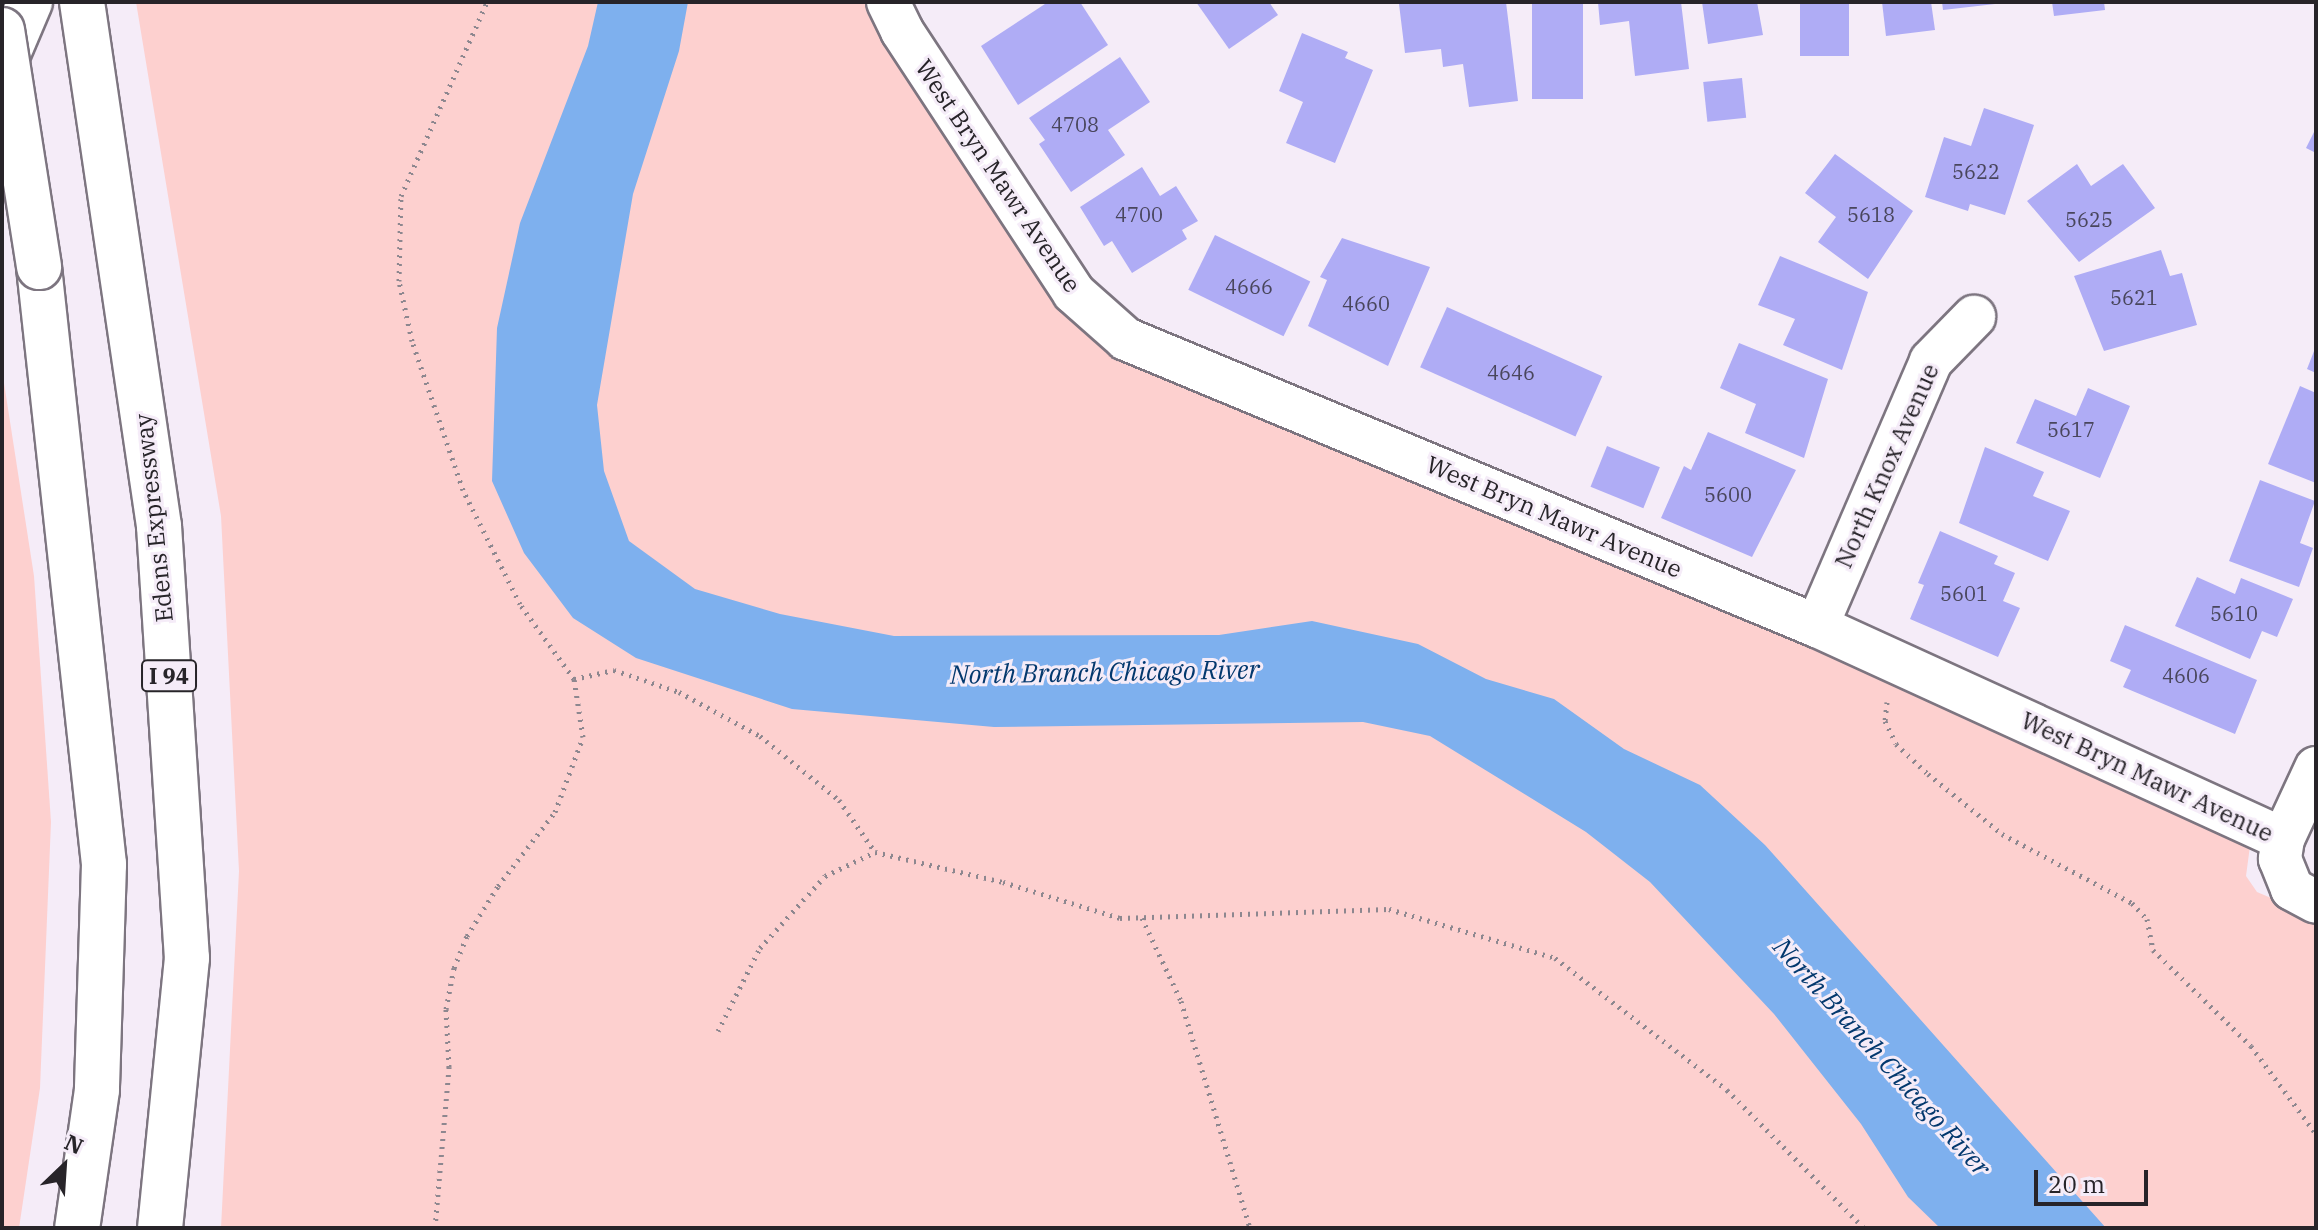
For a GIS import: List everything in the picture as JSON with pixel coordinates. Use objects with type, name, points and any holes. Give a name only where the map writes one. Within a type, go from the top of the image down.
[{"type":"main road","points":[[2,68],[30,2]]},
{"type":"main road","name":"Edens Expressway","points":[[82,2],[159,526],[187,958],[160,1228]]},
{"type":"main road","points":[[2,30],[39,267],[104,864],[97,1090],[77,1228]]},
{"type":"street","name":"West Bryn Mawr Avenue","points":[[888,2],[902,31],[1074,293],[1126,339],[1817,626],[2283,839],[2283,876],[2292,889],[2316,902]]},
{"type":"street","name":"North Knox Avenue","points":[[1817,626],[1931,361],[1974,317]]},
{"type":"street","points":[[2283,839],[2316,768]]},
{"type":"path","points":[[435,1228],[449,1067],[446,1009],[454,968],[467,936],[555,812],[573,774],[583,737],[574,679],[520,604],[463,490],[412,341],[399,281],[401,196],[487,2]]},
{"type":"path","points":[[1893,660],[1885,721],[1896,744],[2002,834],[2132,903],[2147,919],[2153,950],[2251,1046],[2316,1134]]},
{"type":"path","points":[[574,679],[614,670],[679,692],[760,736],[839,800],[875,852]]},
{"type":"path","points":[[718,1031],[760,948],[825,876],[875,852],[1003,882],[1120,918],[1389,909],[1555,958],[1727,1090],[1864,1228]]},
{"type":"path","points":[[1142,918],[1181,1001],[1250,1228]]},
{"type":"shaded area","points":[[136,2],[869,2],[1025,251],[1085,332],[2252,831],[2246,876],[2257,892],[2316,917],[2316,1228],[221,1228],[239,871],[221,516]]},
{"type":"shaded area","points":[[2,370],[34,576],[51,822],[40,1088],[19,1228],[2,1228]]},
{"type":"water","name":"North Branch Chicago River","points":[[598,2],[688,2],[679,51],[633,194],[597,405],[604,471],[629,541],[695,589],[780,614],[894,636],[1219,635],[1312,621],[1418,644],[1486,679],[1554,699],[1624,749],[1700,785],[1765,845],[2106,1228],[1940,1228],[1908,1197],[1861,1124],[1774,1014],[1650,882],[1586,832],[1430,736],[1363,722],[994,727],[792,709],[636,658],[573,618],[524,553],[492,481],[497,328],[520,223],[588,46]]},
{"type":"building","points":[[1048,2],[1080,2],[1108,45],[1018,105],[981,46]]},
{"type":"building","points":[[1196,2],[1269,2],[1278,15],[1229,49]]},
{"type":"building","points":[[1506,2],[1518,101],[1469,107],[1463,64],[1443,67],[1441,49],[1405,53],[1399,4]]},
{"type":"building","points":[[1532,2],[1583,2],[1583,99],[1532,99]]},
{"type":"building","points":[[1598,2],[1681,2],[1689,69],[1635,76],[1629,21],[1600,25]]},
{"type":"building","points":[[1702,2],[1757,2],[1763,35],[1708,44]]},
{"type":"building","points":[[1800,2],[1849,2],[1849,56],[1800,56]]},
{"type":"building","points":[[1882,2],[1931,2],[1935,30],[1886,36]]},
{"type":"building","points":[[1942,2],[1995,2],[1995,4],[1943,10]]},
{"type":"building","points":[[2052,2],[2104,2],[2105,10],[2054,16]]},
{"type":"building","points":[[1302,33],[1348,52],[1345,58],[1373,70],[1335,163],[1286,143],[1303,102],[1279,91]]},
{"type":"building","points":[[1120,57],[1150,102],[1108,130],[1125,155],[1071,192],[1039,144],[1045,140],[1029,118]]},
{"type":"building","points":[[1742,78],[1746,118],[1707,122],[1703,82]]},
{"type":"building","points":[[1984,108],[2034,125],[2005,215],[1970,204],[1968,211],[1925,197],[1944,137],[1971,146]]},
{"type":"building","points":[[2316,128],[2316,153],[2306,148]]},
{"type":"building","points":[[1835,154],[1913,211],[1868,279],[1818,242],[1836,217],[1805,193]]},
{"type":"building","points":[[2077,164],[2091,186],[2123,164],[2155,208],[2079,262],[2027,201]]},
{"type":"building","points":[[1142,167],[1160,196],[1176,186],[1198,221],[1182,230],[1187,239],[1132,273],[1112,241],[1104,246],[1080,207]]},
{"type":"building","points":[[1215,235],[1310,281],[1284,336],[1188,290]]},
{"type":"building","points":[[1342,238],[1430,267],[1388,366],[1308,326],[1327,280],[1320,277]]},
{"type":"building","points":[[2161,250],[2170,276],[2182,273],[2197,325],[2104,351],[2074,276]]},
{"type":"building","points":[[1780,256],[1868,292],[1842,370],[1783,345],[1795,319],[1758,305]]},
{"type":"building","points":[[1447,307],[1602,376],[1575,436],[1420,367]]},
{"type":"building","points":[[1739,343],[1828,379],[1804,458],[1745,433],[1756,404],[1720,388]]},
{"type":"building","points":[[2316,346],[2316,373],[2307,369]]},
{"type":"building","points":[[2300,386],[2316,393],[2316,483],[2268,464]]},
{"type":"building","points":[[2088,388],[2130,406],[2100,478],[2016,443],[2035,399],[2076,416]]},
{"type":"building","points":[[1708,432],[1796,470],[1752,557],[1661,518],[1684,466],[1691,470]]},
{"type":"building","points":[[1607,446],[1660,467],[1643,508],[1591,487]]},
{"type":"building","points":[[1985,447],[2044,472],[2033,496],[2070,511],[2048,561],[1959,523]]},
{"type":"building","points":[[2260,480],[2315,501],[2300,543],[2313,548],[2299,587],[2229,561]]},
{"type":"building","points":[[1940,531],[1998,556],[1994,564],[2015,573],[2003,601],[2020,608],[1998,657],[1910,619],[1924,585],[1918,583]]},
{"type":"building","points":[[2197,577],[2235,594],[2241,578],[2293,599],[2277,637],[2262,631],[2250,659],[2175,626]]},
{"type":"building","points":[[2125,625],[2257,680],[2235,734],[2123,687],[2131,670],[2110,661]]}]
